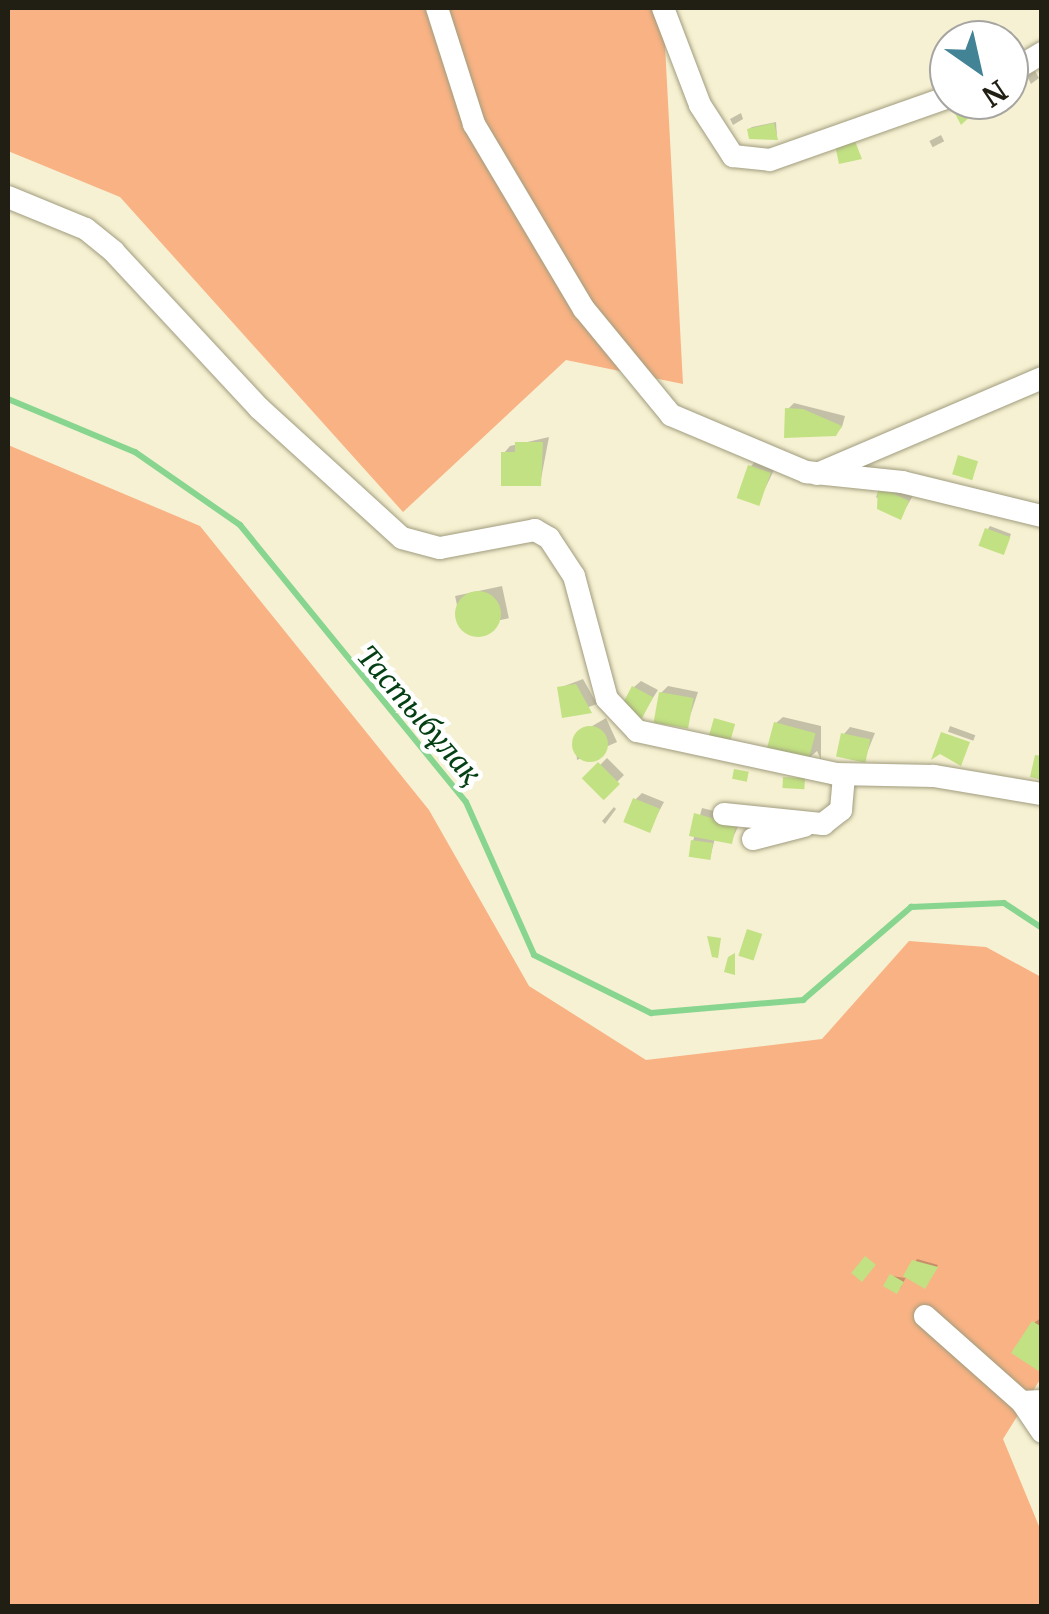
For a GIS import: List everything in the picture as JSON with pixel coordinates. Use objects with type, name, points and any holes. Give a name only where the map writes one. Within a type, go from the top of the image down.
[{"type":"street","points":[[437,8],[474,124],[628,367],[671,415],[817,474],[902,482],[1042,516]]},
{"type":"street","points":[[663,8],[700,106],[733,156],[770,160],[929,103]]},
{"type":"street","points":[[8,198],[86,229],[114,252],[259,408],[402,538],[440,548],[536,530],[550,538],[574,576],[622,722],[844,774],[1042,794]]},
{"type":"street","points":[[817,474],[1042,378]]},
{"type":"street","points":[[753,839],[804,826],[842,810],[844,774]]},
{"type":"street","points":[[724,814],[804,826]]},
{"type":"street","points":[[924,1316],[1032,1401],[1042,1432]]},
{"type":"shaded area","points":[[8,8],[663,8],[683,384],[566,360],[403,512],[120,197],[8,151]]},
{"type":"shaded area","points":[[8,445],[200,526],[429,810],[529,986],[646,1060],[822,1039],[909,941],[986,947],[1041,977],[1041,1378],[1003,1439],[1041,1531],[1041,1606],[8,1606]]},
{"type":"building","points":[[774,123],[778,140],[749,139],[747,129]]},
{"type":"building","points":[[853,136],[862,159],[839,164],[834,140]]},
{"type":"building","points":[[785,408],[803,409],[842,426],[836,436],[784,438]]},
{"type":"building","points":[[515,442],[543,442],[541,486],[501,486],[501,452],[515,452]]},
{"type":"building","points":[[958,455],[978,461],[972,480],[952,474]]},
{"type":"building","points":[[748,465],[771,473],[759,506],[737,498]]},
{"type":"building","points":[[878,486],[909,501],[901,520],[877,509]]},
{"type":"building","points":[[985,528],[1010,537],[1004,555],[979,546]]},
{"type":"building","points":[[478,591],[494,598],[501,614],[494,630],[478,637],[462,630],[455,614],[462,598]]},
{"type":"building","points":[[576,684],[592,713],[562,718],[557,687]]},
{"type":"building","points":[[632,686],[653,697],[641,719],[620,708]]},
{"type":"building","points":[[659,692],[693,698],[688,729],[654,723]]},
{"type":"building","points":[[714,718],[735,724],[730,742],[709,736]]},
{"type":"building","points":[[774,722],[816,733],[808,763],[766,752]]},
{"type":"building","points":[[590,726],[603,731],[608,744],[603,757],[590,762],[577,757],[572,744],[577,731]]},
{"type":"building","points":[[941,732],[970,742],[961,766],[940,754],[931,760]]},
{"type":"building","points":[[841,733],[870,739],[865,763],[836,756]]},
{"type":"building","points":[[1035,755],[1042,756],[1042,780],[1030,777]]},
{"type":"building","points":[[598,762],[620,784],[604,800],[582,778]]},
{"type":"building","points":[[734,769],[749,772],[747,782],[732,779]]},
{"type":"building","points":[[783,777],[805,778],[804,789],[782,788]]},
{"type":"building","points":[[633,798],[660,809],[650,833],[623,822]]},
{"type":"building","points":[[694,813],[736,825],[732,844],[689,836]]},
{"type":"building","points":[[691,840],[713,843],[710,860],[689,857]]},
{"type":"building","points":[[747,929],[762,934],[754,961],[738,956]]},
{"type":"building","points":[[707,936],[721,938],[718,958],[712,957]]},
{"type":"building","points":[[735,953],[735,975],[724,972],[728,957]]},
{"type":"building","points":[[865,1256],[876,1265],[862,1282],[851,1273]]},
{"type":"building","points":[[912,1260],[938,1267],[925,1289],[903,1276]]},
{"type":"building","points":[[890,1274],[904,1282],[897,1294],[883,1286]]},
{"type":"building","points":[[1032,1321],[1042,1327],[1040,1372],[1011,1353]]},
{"type":"waterway","name":"Тастыбұлақ","points":[[8,399],[135,452],[240,525],[466,802],[534,955],[651,1013],[803,1000],[911,907],[1004,903],[1042,928]]}]
